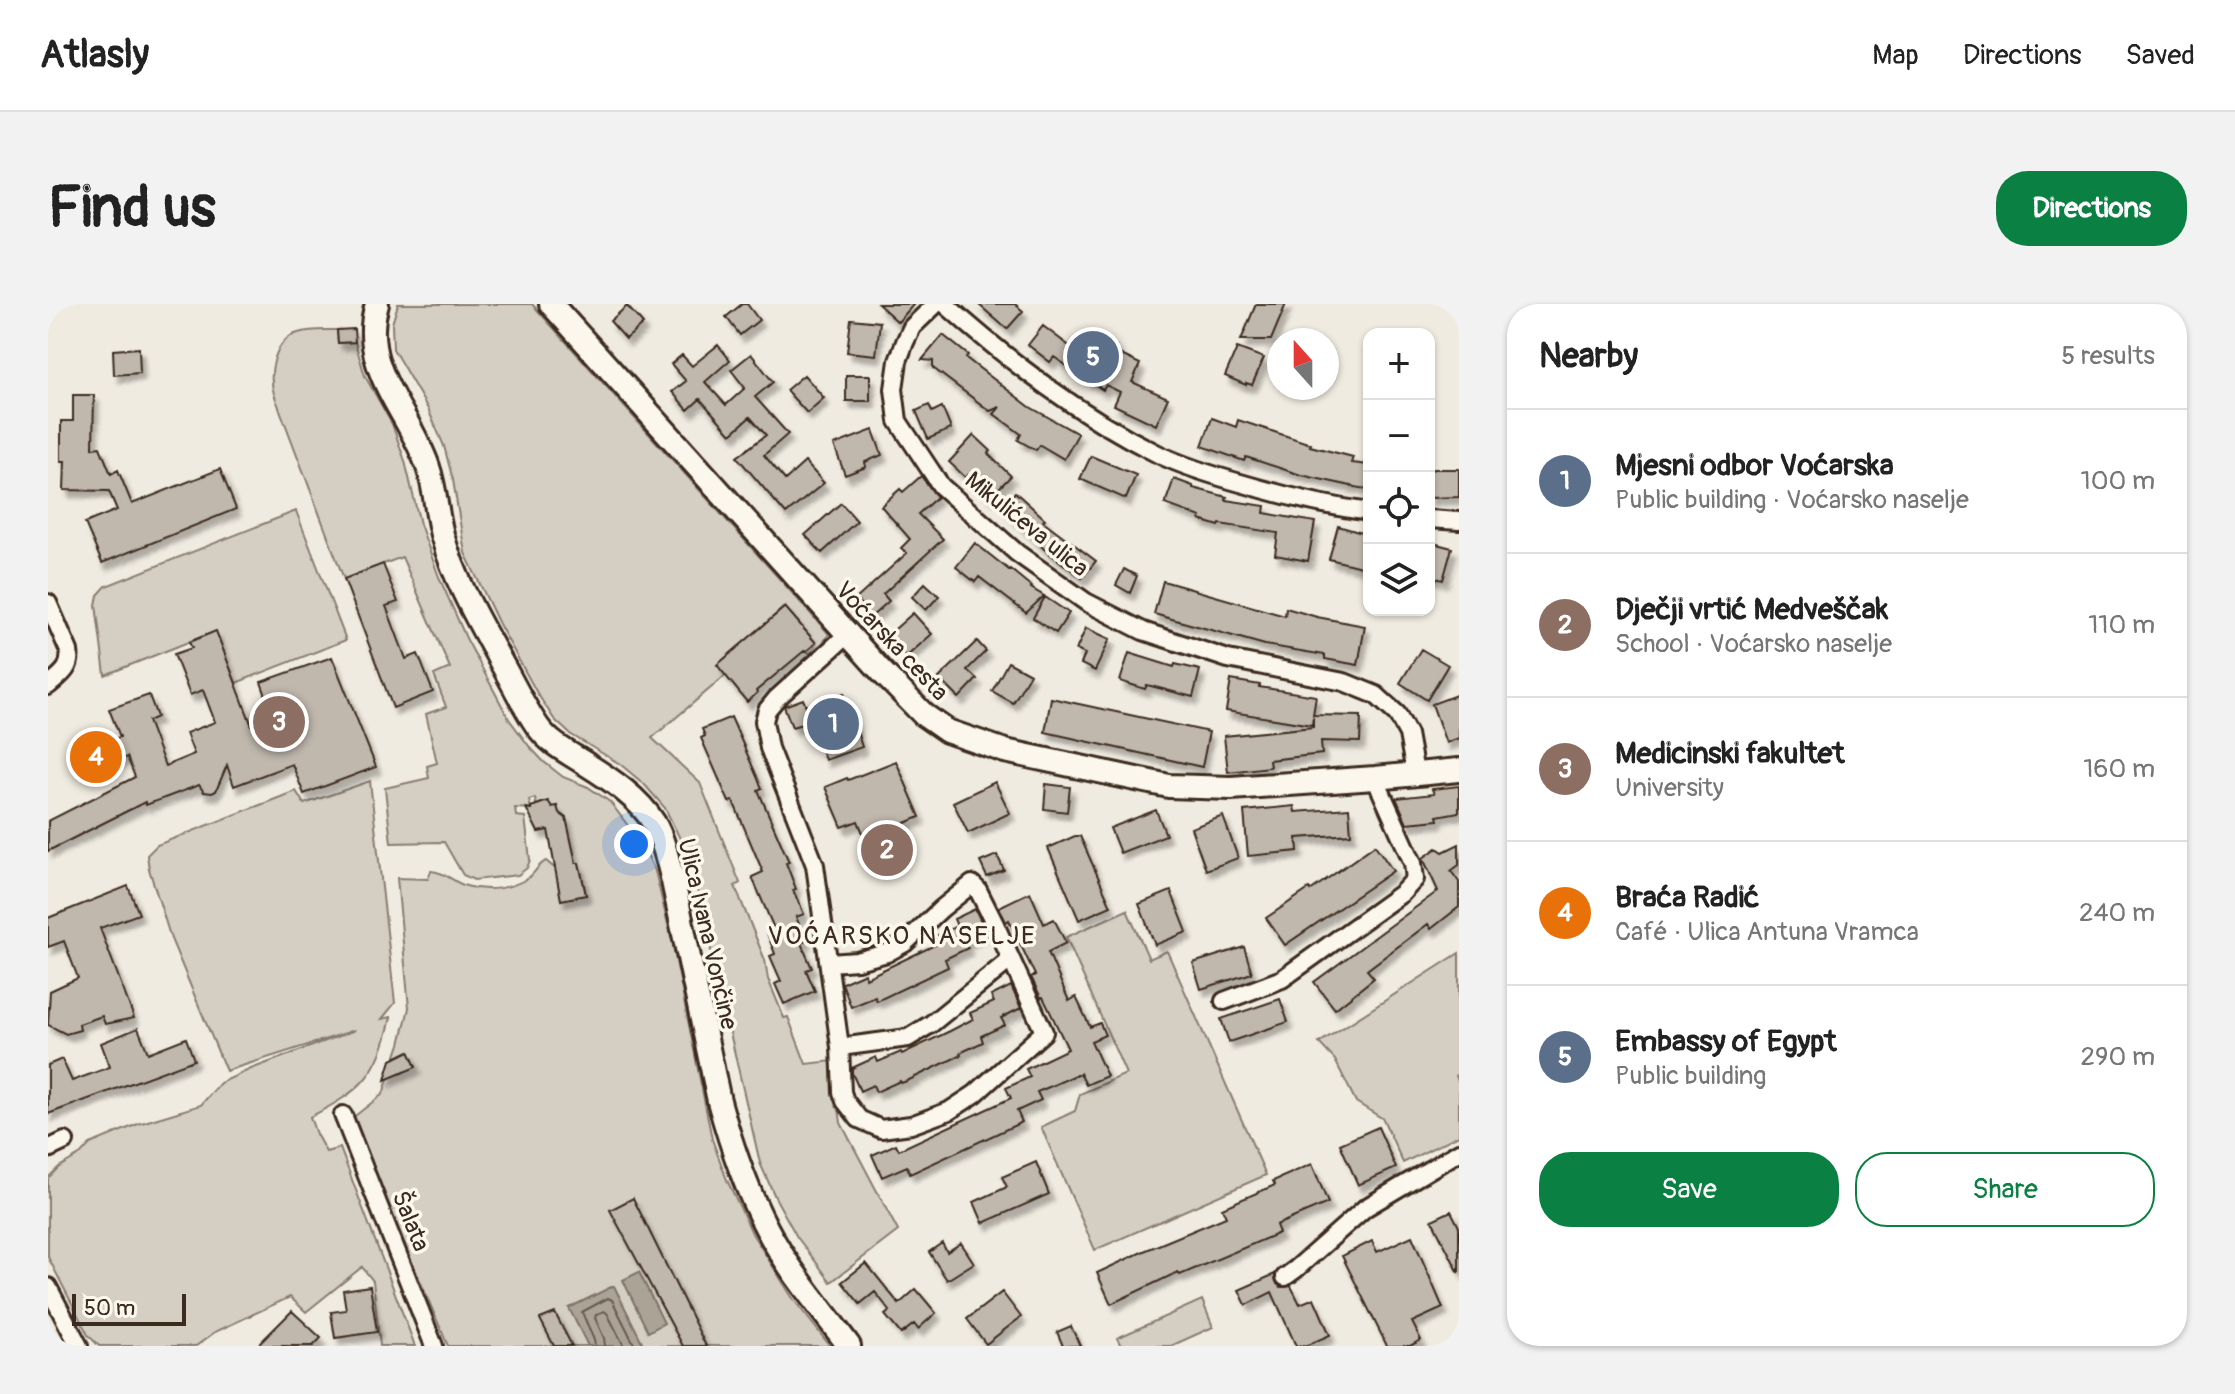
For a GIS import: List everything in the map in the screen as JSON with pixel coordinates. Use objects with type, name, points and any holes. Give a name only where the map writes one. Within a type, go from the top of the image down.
[{"type":"main road","name":"Ulica Ivana Vončine","points":[[377,304],[372,324],[377,363],[387,389],[429,469],[442,536],[455,574],[540,730],[558,747],[621,787],[654,823],[666,852],[719,1101],[739,1164],[774,1241],[849,1346]]},
{"type":"main road","name":"Voćarska cesta","points":[[551,304],[906,698],[947,731],[995,748],[1169,786],[1231,788],[1459,770]]},
{"type":"street","name":"Mikulićeva ulica","points":[[936,304],[912,327],[898,361],[894,389],[898,421],[941,486],[1017,553],[1086,602],[1143,631],[1228,659],[1344,682],[1376,695],[1397,714],[1408,734],[1415,773]]},
{"type":"street","points":[[945,304],[1059,396],[1161,456],[1208,474],[1278,494],[1363,511]]},
{"type":"street","points":[[1435,519],[1459,521]]},
{"type":"street","points":[[48,603],[71,660],[67,670],[48,686]]},
{"type":"street","points":[[829,963],[857,961],[887,953],[905,943],[972,884],[978,890],[1044,1032],[975,1094],[949,1111],[911,1125],[881,1129],[859,1119],[845,1101],[815,865],[769,748],[764,721],[767,710],[776,699],[848,634]]},
{"type":"street","points":[[1224,1001],[1282,979],[1402,893],[1415,879],[1413,863],[1375,778]]},
{"type":"street","points":[[840,1047],[908,1038],[931,1024],[1011,959]]},
{"type":"street","name":"Šalata","points":[[343,1115],[434,1346]]},
{"type":"street","points":[[48,1149],[65,1141]]},
{"type":"street","points":[[1285,1277],[1359,1212],[1459,1152]]},
{"type":"street","points":[[48,1287],[79,1346]]},
{"type":"shaded area","points":[[398,304],[532,304],[829,634],[811,653],[805,652],[816,643],[784,607],[762,627],[726,675],[652,738],[700,783],[740,883],[735,886],[784,1018],[788,1017],[806,1064],[833,1061],[841,1123],[898,1231],[831,1282],[797,1237],[760,1163],[690,859],[665,808],[644,784],[620,764],[570,734],[554,719],[499,624],[465,553],[444,446],[428,409],[393,349],[392,324]]},
{"type":"shaded area","points":[[337,330],[338,343],[355,342],[365,376],[392,424],[405,461],[420,524],[439,577],[466,638],[509,719],[544,762],[563,777],[588,787],[610,802],[642,844],[655,871],[712,1139],[727,1180],[753,1235],[794,1300],[830,1346],[448,1346],[351,1119],[383,1094],[409,1008],[397,878],[428,879],[431,871],[466,886],[498,888],[528,878],[546,861],[586,894],[566,818],[559,813],[557,806],[552,807],[548,801],[536,805],[535,798],[529,800],[531,809],[515,808],[516,816],[525,817],[530,860],[527,868],[518,875],[474,880],[463,875],[444,842],[391,843],[385,788],[429,778],[427,766],[437,763],[426,714],[446,707],[434,675],[450,668],[402,557],[344,579],[274,394],[273,367],[283,343],[303,332]]},
{"type":"shaded area","points":[[296,511],[346,640],[236,683],[216,631],[105,675],[96,605],[98,595],[106,586]]},
{"type":"shaded area","points":[[370,781],[395,1003],[382,1019],[391,1017],[380,1054],[365,1079],[343,1098],[310,1117],[326,1152],[340,1148],[415,1346],[380,1346],[373,1281],[362,1267],[306,1312],[290,1297],[215,1332],[196,1346],[99,1346],[88,1335],[48,1257],[48,1178],[90,1144],[138,1124],[201,1105],[220,1083],[355,1030],[226,1071],[171,939],[147,855],[157,845],[296,791],[304,804]]},
{"type":"shaded area","points":[[1127,910],[1149,959],[1167,951],[1266,1175],[1095,1250],[1041,1127],[1075,1111],[1080,1094],[1126,1074],[1066,937]]},
{"type":"shaded area","points":[[1459,953],[1459,1073],[1456,1076],[1459,1083],[1459,1135],[1403,1163],[1383,1119],[1356,1102],[1335,1060],[1319,1043]]},
{"type":"shaded area","points":[[1202,1300],[1213,1327],[1171,1346],[1121,1346],[1117,1338]]},
{"type":"water","points":[[639,1272],[664,1323],[648,1332],[623,1280]]},
{"type":"water","points":[[614,1286],[644,1346],[588,1346],[569,1308]]},
{"type":"building","points":[[742,304],[747,304],[759,320],[740,335],[726,317]]},
{"type":"building","points":[[878,304],[914,304],[898,322]]},
{"type":"building","points":[[978,304],[1015,304],[1023,311],[1007,329]]},
{"type":"building","points":[[1256,304],[1286,304],[1276,328],[1267,328],[1267,340],[1241,340]]},
{"type":"building","points":[[627,306],[643,324],[626,339],[610,321]]},
{"type":"building","points":[[851,319],[880,322],[876,355],[847,352]]},
{"type":"building","points":[[1043,326],[1080,354],[1095,332],[1116,346],[1113,351],[1140,364],[1132,382],[1168,398],[1156,425],[1114,405],[1120,392],[1106,385],[1103,390],[1054,357],[1050,362],[1028,345]]},
{"type":"building","points":[[354,329],[355,342],[338,343],[337,330]]},
{"type":"building","points":[[943,335],[968,355],[966,358],[1030,407],[1078,434],[1064,459],[1040,445],[1036,450],[1018,440],[1021,434],[994,414],[1000,407],[990,411],[933,368],[933,361],[922,360]]},
{"type":"building","points":[[718,345],[730,360],[705,382],[726,405],[745,388],[731,370],[751,354],[773,382],[755,397],[788,434],[764,455],[785,480],[805,462],[824,483],[786,514],[737,457],[766,435],[750,417],[731,434],[700,399],[688,410],[672,392],[686,381],[671,364],[682,355],[692,366]]},
{"type":"building","points":[[139,348],[140,373],[114,375],[113,350]]},
{"type":"building","points":[[1237,348],[1264,358],[1252,385],[1225,376]]},
{"type":"building","points":[[804,375],[824,398],[807,413],[786,390]]},
{"type":"building","points":[[846,375],[870,375],[870,401],[846,401]]},
{"type":"building","points":[[73,395],[94,395],[93,448],[100,447],[111,474],[118,470],[132,504],[220,469],[236,509],[102,563],[85,523],[117,510],[109,491],[64,490],[61,421],[73,421]]},
{"type":"building","points":[[929,405],[932,412],[942,407],[951,429],[928,439],[916,411]]},
{"type":"building","points":[[1212,418],[1236,427],[1238,420],[1310,446],[1353,457],[1351,463],[1363,464],[1363,489],[1301,475],[1246,457],[1244,461],[1202,446]]},
{"type":"building","points":[[873,430],[882,455],[865,462],[866,467],[845,475],[834,445]]},
{"type":"building","points":[[974,435],[1011,476],[990,497],[968,475],[966,478],[949,462]]},
{"type":"building","points":[[1091,456],[1136,475],[1126,499],[1080,479]]},
{"type":"building","points":[[1435,469],[1459,469],[1459,497],[1435,498]]},
{"type":"building","points":[[921,476],[937,497],[918,514],[943,539],[883,594],[889,601],[871,617],[856,599],[907,553],[901,548],[910,539],[881,506]]},
{"type":"building","points":[[1174,479],[1193,488],[1227,497],[1226,500],[1265,506],[1264,513],[1315,522],[1308,561],[1275,555],[1278,533],[1219,526],[1165,504]]},
{"type":"building","points":[[1015,492],[1045,519],[1043,521],[1096,561],[1082,578],[1044,549],[1002,508]]},
{"type":"building","points":[[841,503],[857,521],[822,553],[805,535]]},
{"type":"building","points":[[1338,526],[1363,533],[1363,568],[1329,559]]},
{"type":"building","points":[[975,543],[1044,596],[1026,613],[979,577],[975,582],[956,567]]},
{"type":"building","points":[[1435,544],[1452,548],[1443,580],[1435,578]]},
{"type":"building","points":[[383,564],[398,602],[386,606],[406,659],[418,654],[433,692],[393,708],[344,579]]},
{"type":"building","points":[[1124,569],[1137,576],[1130,593],[1116,585]]},
{"type":"building","points":[[1163,581],[1285,616],[1286,608],[1365,626],[1358,665],[1325,659],[1325,655],[1265,645],[1154,614]]},
{"type":"building","points":[[925,583],[939,596],[926,610],[912,597]]},
{"type":"building","points":[[1045,597],[1069,613],[1056,633],[1033,618]]},
{"type":"building","points":[[785,607],[816,643],[756,691],[747,702],[717,665]]},
{"type":"building","points":[[913,613],[932,634],[906,657],[887,636]]},
{"type":"building","points":[[1086,628],[1110,639],[1095,671],[1081,664],[1085,654],[1076,650]]},
{"type":"building","points":[[216,631],[252,726],[274,718],[261,682],[332,657],[376,767],[304,794],[292,764],[234,786],[227,765],[216,791],[212,793],[204,792],[199,785],[146,805],[145,802],[48,851],[48,821],[135,777],[127,757],[89,771],[82,751],[120,737],[109,709],[149,695],[157,717],[148,721],[165,766],[194,754],[186,733],[215,722],[203,690],[190,695],[174,654],[192,648],[189,642]]},
{"type":"building","points":[[977,641],[986,651],[967,670],[977,679],[959,698],[939,678]]},
{"type":"building","points":[[1421,649],[1448,665],[1427,700],[1400,683]]},
{"type":"building","points":[[1129,653],[1174,667],[1175,664],[1200,670],[1193,697],[1147,685],[1145,689],[1120,681]]},
{"type":"building","points":[[1008,662],[1030,674],[1013,703],[992,691]]},
{"type":"building","points":[[1231,680],[1316,696],[1313,715],[1361,716],[1360,742],[1321,741],[1322,754],[1269,760],[1270,767],[1228,772],[1224,736],[1313,727],[1313,717],[1312,725],[1226,711]]},
{"type":"building","points":[[844,693],[862,747],[825,760],[812,721],[792,727],[784,706],[803,699],[806,706]]},
{"type":"building","points":[[1459,694],[1459,738],[1446,743],[1432,704]]},
{"type":"building","points":[[1051,698],[1209,732],[1202,767],[1045,732]]},
{"type":"building","points":[[731,717],[762,788],[758,790],[789,862],[786,863],[796,889],[793,890],[804,914],[796,917],[806,941],[801,943],[812,968],[806,970],[815,991],[784,1004],[775,984],[781,981],[770,956],[775,954],[766,930],[773,926],[752,877],[763,872],[733,801],[729,802],[701,738],[705,736],[702,729]]},
{"type":"building","points":[[896,761],[920,817],[898,826],[904,839],[887,846],[881,831],[865,838],[858,821],[842,827],[825,787]]},
{"type":"building","points":[[995,782],[1010,813],[968,833],[953,802]]},
{"type":"building","points":[[1046,784],[1070,787],[1067,812],[1044,809]]},
{"type":"building","points":[[1459,786],[1459,812],[1437,816],[1438,820],[1407,823],[1396,798],[1434,794],[1432,789]]},
{"type":"building","points":[[548,801],[552,807],[557,806],[559,813],[566,818],[586,895],[561,900],[548,830],[538,832],[526,808],[531,809]]},
{"type":"building","points":[[1294,806],[1295,812],[1349,808],[1351,834],[1297,838],[1298,851],[1248,856],[1244,811]]},
{"type":"building","points":[[1156,810],[1166,835],[1120,853],[1110,828]]},
{"type":"building","points":[[1223,816],[1238,858],[1206,870],[1191,828]]},
{"type":"building","points":[[1080,836],[1111,906],[1079,920],[1048,848]]},
{"type":"building","points":[[1459,844],[1459,865],[1451,871],[1459,882],[1459,907],[1431,929],[1428,924],[1367,970],[1374,978],[1335,1009],[1314,982],[1438,891],[1423,858],[1437,848],[1443,852]]},
{"type":"building","points":[[1375,845],[1393,871],[1285,945],[1266,918]]},
{"type":"building","points":[[997,855],[1004,870],[987,877],[980,862]]},
{"type":"building","points":[[128,886],[139,914],[100,928],[134,1018],[105,1024],[102,1016],[79,1024],[80,1030],[66,1034],[48,1025],[50,991],[78,978],[64,941],[48,947],[48,918]]},
{"type":"building","points":[[1171,891],[1187,932],[1155,945],[1139,904]]},
{"type":"building","points":[[1030,892],[1044,924],[1054,919],[1066,943],[1048,952],[1069,1001],[1076,997],[1090,1027],[1100,1023],[1105,1035],[1091,1041],[1107,1076],[1086,1085],[1080,1073],[1037,1092],[1041,1100],[1017,1111],[1022,1122],[910,1174],[907,1166],[882,1177],[872,1155],[896,1144],[899,1150],[1011,1098],[1006,1088],[1030,1077],[1026,1069],[1068,1049],[1031,977],[1035,975],[1009,920],[1006,922],[999,907]]},
{"type":"building","points":[[975,909],[986,931],[965,942],[968,948],[945,959],[948,967],[877,1001],[875,997],[851,1007],[842,983],[865,973],[866,978],[937,944],[934,937],[957,926],[954,919]]},
{"type":"building","points":[[1244,947],[1252,973],[1201,989],[1193,963]]},
{"type":"building","points":[[1011,986],[1021,1008],[1001,1018],[1005,1025],[981,1036],[983,1042],[907,1081],[876,1092],[873,1085],[860,1091],[852,1068],[876,1057],[878,1062],[902,1054],[950,1031],[973,1019],[970,1013],[994,1002],[991,996]]},
{"type":"building","points":[[1280,999],[1288,1022],[1229,1042],[1221,1019]]},
{"type":"building","points":[[138,1028],[148,1053],[186,1038],[194,1060],[48,1114],[48,1065],[62,1059],[72,1081],[110,1067],[101,1043]]},
{"type":"building","points":[[409,1051],[416,1067],[385,1080],[391,1060]]},
{"type":"building","points":[[1378,1127],[1396,1168],[1358,1185],[1340,1144]]},
{"type":"building","points":[[1036,1162],[1049,1194],[983,1223],[974,1202],[1007,1187],[1002,1177]]},
{"type":"building","points":[[1312,1164],[1328,1203],[1276,1225],[1279,1233],[1180,1275],[1178,1272],[1111,1304],[1097,1273],[1226,1217],[1222,1208],[1275,1185],[1273,1181]]},
{"type":"building","points":[[633,1198],[706,1346],[683,1346],[610,1210]]},
{"type":"building","points":[[1451,1211],[1459,1227],[1459,1273],[1432,1220]]},
{"type":"building","points":[[1412,1236],[1443,1308],[1412,1322],[1421,1340],[1410,1346],[1387,1346],[1342,1256],[1372,1241],[1377,1252]]},
{"type":"building","points":[[942,1243],[947,1252],[961,1243],[974,1263],[947,1280],[929,1252]]},
{"type":"building","points":[[866,1263],[899,1304],[916,1289],[936,1313],[918,1329],[914,1324],[901,1334],[885,1315],[890,1311],[875,1292],[860,1304],[842,1282]]},
{"type":"building","points":[[1275,1274],[1277,1284],[1281,1287],[1291,1286],[1300,1304],[1314,1298],[1330,1335],[1305,1346],[1296,1346],[1272,1292],[1246,1305],[1239,1290]]},
{"type":"building","points":[[370,1286],[377,1332],[335,1338],[331,1312],[346,1310],[343,1290]]},
{"type":"building","points":[[1002,1292],[1021,1317],[986,1344],[967,1319]]},
{"type":"building","points":[[292,1311],[321,1338],[313,1346],[257,1346]]},
{"type":"building","points":[[555,1313],[572,1346],[554,1346],[540,1319]]},
{"type":"building","points":[[1071,1326],[1080,1346],[1063,1346],[1057,1332]]},
{"type":"place","name":"Embassy of Egypt","points":[[1093,357]]},
{"type":"place","name":"Medicinski fakultet","points":[[279,722]]},
{"type":"place","name":"Mjesni odbor Voćarska","points":[[833,724]]},
{"type":"place","name":"Braća Radić","points":[[96,757]]},
{"type":"place","name":"Dječji vrtić Medveščak","points":[[887,850]]},
{"type":"district","name":"VOĆARSKO NASELJE","points":[[902,935]]}]
